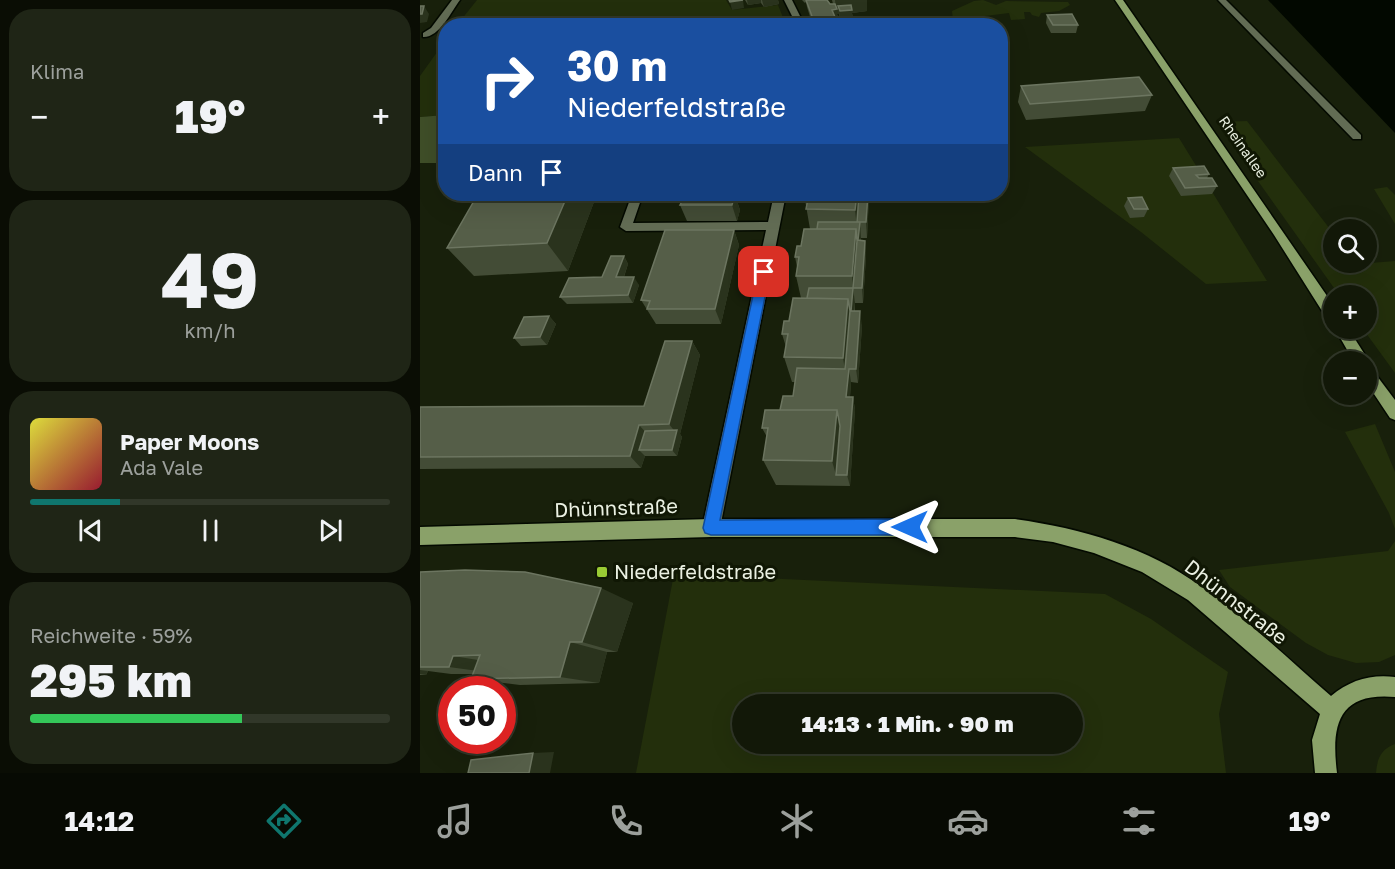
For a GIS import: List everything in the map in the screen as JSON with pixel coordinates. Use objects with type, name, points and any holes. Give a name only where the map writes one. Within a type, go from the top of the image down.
[{"type":"main road","name":"Rheinallee","points":[[1119,0],[1323,301]]},
{"type":"main road","points":[[1377,386],[1395,413]]},
{"type":"main road","name":"Dhünnstraße","points":[[420,536],[711,528],[1015,528],[1053,532],[1094,544],[1148,565],[1195,593],[1332,711]]},
{"type":"main road","points":[[1326,773],[1323,740],[1332,711],[1346,694],[1367,686],[1395,687]]},
{"type":"street","points":[[443,18],[456,0]]},
{"type":"street","points":[[788,0],[797,18]]},
{"type":"street","points":[[1222,0],[1357,137]]},
{"type":"street","points":[[420,48],[427,40],[423,35],[434,30],[438,25]]},
{"type":"street","points":[[635,201],[626,227],[774,226]]},
{"type":"street","points":[[711,528],[779,201]]},
{"type":"green space","points":[[477,0],[726,0],[732,10],[778,5],[783,18],[463,18]]},
{"type":"green space","points":[[983,0],[996,5],[1006,1],[1068,2],[1070,5],[1059,11],[1041,13],[1039,17],[1030,12],[1024,12],[1025,19],[1011,20],[1009,13],[953,18],[952,11],[974,1]]},
{"type":"green space","points":[[438,51],[438,116],[420,117],[420,76]]},
{"type":"green space","points":[[438,116],[438,163],[420,163],[420,117]]},
{"type":"green space","points":[[1247,121],[1323,220],[1323,272],[1216,122]]},
{"type":"green space","points":[[1179,138],[1267,281],[1206,284],[1141,232],[1025,147]]},
{"type":"green space","points":[[1387,187],[1395,195],[1395,224],[1374,189]]},
{"type":"green space","points":[[1395,261],[1395,373],[1370,339],[1377,339],[1377,285],[1332,285],[1323,273],[1377,273],[1377,262]]},
{"type":"green space","points":[[1375,424],[1395,472],[1395,529],[1389,513],[1345,432]]},
{"type":"green space","points":[[1395,541],[1395,655],[1379,662],[1356,663],[1328,655],[1306,643],[1230,587],[1219,570],[1388,551]]},
{"type":"green space","points":[[674,574],[1105,594],[1151,619],[1228,672],[1219,714],[1226,773],[636,773]]},
{"type":"green space","points":[[1395,744],[1395,773],[1376,773],[1381,755]]},
{"type":"shaded area","points":[[1268,0],[1395,0],[1395,133]]},
{"type":"building","points":[[806,0],[827,0],[830,4],[835,4],[837,9],[832,10],[835,17],[813,18]]},
{"type":"building","points":[[851,5],[852,10],[840,11],[838,6]]},
{"type":"building","points":[[420,6],[424,6],[422,14],[420,14]]},
{"type":"building","points":[[1072,14],[1078,25],[1053,25],[1047,15]]},
{"type":"building","points":[[1139,77],[1152,95],[1030,104],[1021,86]]},
{"type":"building","points":[[1204,166],[1209,174],[1196,175],[1199,178],[1212,178],[1217,186],[1185,188],[1173,168]]},
{"type":"building","points":[[1142,197],[1148,209],[1134,209],[1128,198]]},
{"type":"building","points":[[474,201],[565,201],[547,243],[447,248]]},
{"type":"building","points":[[682,201],[733,201],[732,205],[680,205]]},
{"type":"building","points":[[808,201],[856,201],[855,210],[806,209]]},
{"type":"building","points":[[858,201],[868,201],[866,222],[857,222]]},
{"type":"building","points":[[818,222],[860,222],[858,240],[865,241],[862,288],[853,288],[856,229],[817,229]]},
{"type":"building","points":[[804,229],[856,229],[852,276],[796,276],[799,257],[795,257],[797,246],[801,246]]},
{"type":"building","points":[[665,230],[734,230],[715,309],[647,309],[650,301],[641,300]]},
{"type":"building","points":[[611,256],[624,256],[616,277],[634,277],[628,295],[560,297],[569,278],[602,277]]},
{"type":"building","points":[[809,288],[853,288],[851,311],[848,299],[807,298]]},
{"type":"building","points":[[793,298],[848,299],[843,358],[784,357],[788,334],[782,334],[784,321],[789,321]]},
{"type":"building","points":[[850,311],[860,311],[856,369],[849,369],[846,397],[853,397],[847,475],[836,475],[840,426],[837,410],[780,410],[783,396],[793,396],[797,368],[845,369]]},
{"type":"building","points":[[549,316],[540,337],[514,338],[524,317]]},
{"type":"building","points":[[665,341],[692,341],[669,424],[639,425],[630,456],[420,457],[420,407],[644,406]]},
{"type":"building","points":[[765,410],[837,410],[832,461],[763,460],[768,428],[762,428]]},
{"type":"building","points":[[677,430],[672,450],[639,450],[645,431]]},
{"type":"building","points":[[465,570],[525,572],[601,588],[582,642],[570,642],[560,677],[472,676],[480,655],[453,656],[449,667],[420,667],[420,572]]},
{"type":"building","points":[[533,753],[529,773],[468,773],[471,760]]},
{"type":"place","name":"Niederfeldstraße","points":[[602,572]]},
{"type":"route","points":[[764,272],[711,528],[910,527]]}]
